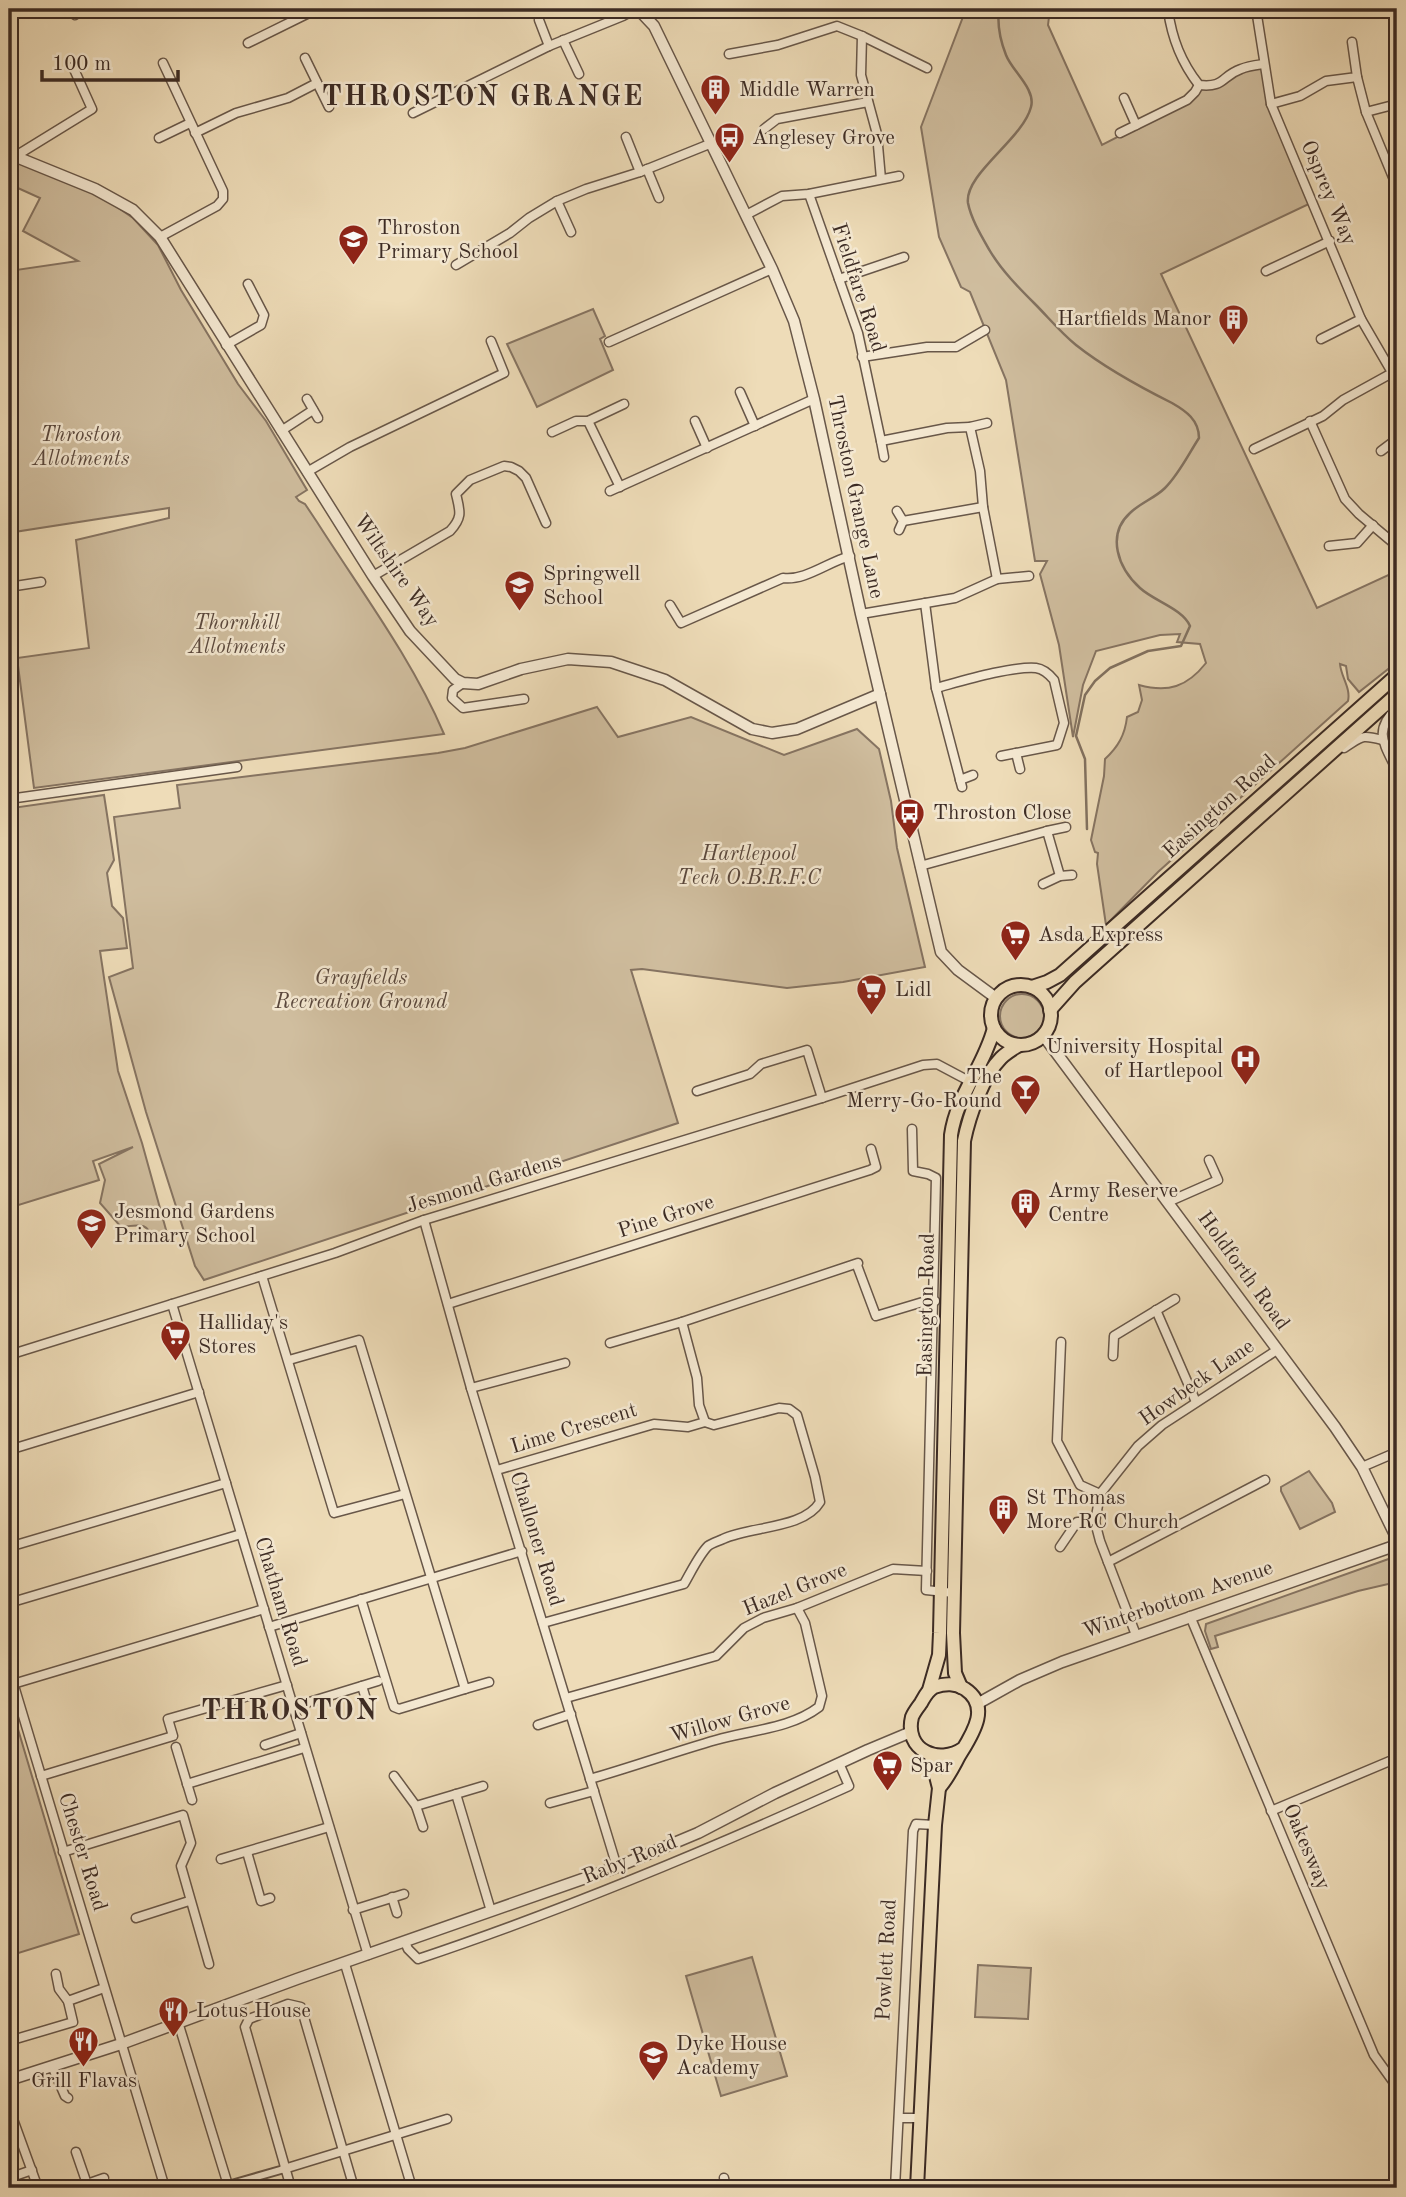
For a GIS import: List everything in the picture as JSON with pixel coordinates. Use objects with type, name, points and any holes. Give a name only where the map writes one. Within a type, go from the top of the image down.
[{"type":"highway","name":"Easington Road","points":[[961,1687],[955,1673],[948,1593],[949,1183],[953,1123],[969,1081],[989,1047],[994,1028],[992,1008],[996,998],[1016,985],[1032,987],[1060,975],[1397,675]]},
{"type":"highway","name":"Easington Road","points":[[929,1690],[939,1655],[948,1593],[962,1277],[964,1140],[979,1095],[1000,1060],[1019,1045],[1036,1041],[1043,1035],[1048,1028],[1051,1010],[1075,982],[1397,694]]},
{"type":"highway","points":[[1032,987],[1041,992],[1051,1010]]},
{"type":"highway","points":[[994,1028],[1000,1037],[1019,1045]]},
{"type":"highway","points":[[947,1276],[962,1277]]},
{"type":"highway","points":[[952,1683],[969,1692],[977,1704],[978,1724],[964,1748],[955,1755],[931,1756],[918,1746],[911,1732],[913,1716],[929,1690],[952,1683]]},
{"type":"highway","name":"Powlett Road","points":[[939,1788],[947,1780],[964,1748]]},
{"type":"highway","name":"Powlett Road","points":[[917,2188],[939,1788],[931,1756]]},
{"type":"street","points":[[247,43],[317,9]]},
{"type":"street","points":[[413,113],[549,46],[637,9]]},
{"type":"street","name":"Throston Grange Lane","points":[[637,9],[654,26],[772,268],[794,321],[940,952],[958,970],[996,998]]},
{"type":"street","points":[[1166,9],[1172,37],[1199,85],[1222,83],[1241,68],[1264,64]]},
{"type":"street","name":"Osprey Way","points":[[1256,9],[1271,104],[1362,319],[1397,381]]},
{"type":"street","points":[[539,20],[549,46]]},
{"type":"street","points":[[729,54],[778,45],[837,26],[927,68]]},
{"type":"street","points":[[863,36],[861,75],[877,134],[881,179]]},
{"type":"street","points":[[563,40],[579,74]]},
{"type":"street","points":[[1352,42],[1366,112],[1397,187]]},
{"type":"street","points":[[305,58],[329,107]]},
{"type":"street","points":[[160,237],[217,206],[223,198],[223,191],[163,63]]},
{"type":"street","points":[[12,156],[92,109],[73,66]]},
{"type":"street","points":[[1271,104],[1300,96],[1326,81],[1357,77]]},
{"type":"street","points":[[195,133],[236,113],[288,98],[317,83]]},
{"type":"street","points":[[1119,133],[1187,100],[1199,85]]},
{"type":"street","points":[[1124,98],[1136,125]]},
{"type":"street","points":[[764,129],[777,119],[868,102]]},
{"type":"street","points":[[1366,112],[1397,104]]},
{"type":"street","points":[[159,138],[190,123]]},
{"type":"street","points":[[626,137],[659,198]]},
{"type":"street","points":[[456,265],[558,201],[712,143]]},
{"type":"street","name":"Wiltshire Way","points":[[12,156],[99,191],[133,210],[160,237],[226,345],[410,631],[455,679],[463,683]]},
{"type":"street","points":[[746,215],[782,196],[809,194],[899,176]]},
{"type":"street","name":"Fieldfare Road","points":[[809,194],[858,333],[884,457]]},
{"type":"street","points":[[558,201],[572,232]]},
{"type":"street","points":[[1266,271],[1330,241]]},
{"type":"street","points":[[839,279],[904,257]]},
{"type":"street","points":[[609,342],[772,268]]},
{"type":"street","points":[[226,345],[261,325],[264,315],[248,284]]},
{"type":"street","points":[[1321,339],[1362,319]]},
{"type":"street","points":[[862,357],[927,346],[957,347],[985,330]]},
{"type":"street","points":[[307,472],[350,447],[504,373],[491,341]]},
{"type":"street","points":[[1254,449],[1323,416],[1343,400],[1392,373]]},
{"type":"street","points":[[740,392],[755,426]]},
{"type":"street","points":[[307,399],[318,418]]},
{"type":"street","points":[[610,491],[814,399]]},
{"type":"street","points":[[552,432],[576,421],[588,421],[624,404]]},
{"type":"street","points":[[281,431],[313,410]]},
{"type":"street","points":[[588,421],[620,487]]},
{"type":"street","points":[[695,421],[706,448]]},
{"type":"street","points":[[1310,421],[1345,499],[1397,546]]},
{"type":"street","points":[[881,441],[987,423]]},
{"type":"street","points":[[970,426],[998,579]]},
{"type":"street","points":[[1381,451],[1397,439]]},
{"type":"street","points":[[373,576],[450,531],[458,523],[460,511],[456,494],[470,480],[504,466],[520,471],[526,478],[546,523]]},
{"type":"street","points":[[903,521],[983,507]]},
{"type":"street","points":[[897,511],[903,521]]},
{"type":"street","points":[[899,530],[903,521]]},
{"type":"street","points":[[1329,546],[1357,543],[1373,525]]},
{"type":"street","points":[[670,605],[681,623],[783,578],[793,579],[850,556]]},
{"type":"street","points":[[861,614],[955,597],[998,579],[1029,576]]},
{"type":"street","points":[[9,587],[41,582]]},
{"type":"street","points":[[925,603],[936,688],[961,783],[973,775]]},
{"type":"street","points":[[524,699],[463,709],[452,698],[453,690],[463,683],[478,684],[521,669],[568,659],[611,662],[665,680],[752,729],[772,733],[797,729],[880,694]]},
{"type":"street","points":[[936,688],[997,673],[1034,668],[1048,673],[1054,680],[1064,723],[1057,745],[1001,756]]},
{"type":"street","points":[[1397,708],[1388,716],[1382,728],[1382,740],[1397,768]]},
{"type":"street","points":[[1329,754],[1359,737],[1368,736],[1382,740]]},
{"type":"street","points":[[1016,753],[1020,769]]},
{"type":"street","points":[[9,799],[237,767]]},
{"type":"street","points":[[920,866],[1066,827]]},
{"type":"street","points":[[1047,831],[1060,876]]},
{"type":"street","points":[[1043,884],[1060,876],[1072,875]]},
{"type":"street","name":"Holdforth Road","points":[[1043,1035],[1335,1427],[1362,1467],[1397,1539]]},
{"type":"street","points":[[697,1091],[750,1074],[761,1065],[807,1050],[822,1098]]},
{"type":"street","name":"Jesmond Gardens","points":[[9,1355],[335,1253],[424,1220],[923,1065],[937,1064],[969,1081]]},
{"type":"street","points":[[912,1129],[913,1171],[936,1178],[936,1188]]},
{"type":"street","name":"Pine Grove","points":[[448,1304],[870,1171],[876,1167],[871,1149]]},
{"type":"street","points":[[1168,1202],[1218,1180],[1209,1160]]},
{"type":"street","points":[[936,1188],[942,1183],[964,1183]]},
{"type":"street","name":"Easington Road","points":[[927,1571],[936,1188]]},
{"type":"street","name":"Challoner Road","points":[[424,1220],[471,1388],[617,1867]]},
{"type":"street","points":[[610,1343],[858,1266],[877,1321],[926,1301],[935,1301]]},
{"type":"street","points":[[262,1276],[334,1513],[405,1494]]},
{"type":"street","points":[[1113,1356],[1114,1336],[1175,1299]]},
{"type":"street","name":"Chatham Road","points":[[172,1304],[368,1955]]},
{"type":"street","points":[[1156,1310],[1196,1402]]},
{"type":"street","points":[[682,1322],[705,1422]]},
{"type":"street","points":[[289,1360],[359,1340],[465,1689]]},
{"type":"street","points":[[1060,1342],[1056,1441],[1080,1485],[1100,1494]]},
{"type":"street","name":"Howbeck Lane","points":[[1136,1635],[1095,1522],[1100,1494],[1138,1446],[1162,1425],[1277,1350]]},
{"type":"street","points":[[471,1388],[565,1363]]},
{"type":"street","points":[[9,1450],[199,1392]]},
{"type":"street","name":"Lime Crescent","points":[[497,1470],[654,1424],[688,1427],[705,1422],[714,1425],[779,1408],[789,1409],[797,1415],[820,1502],[814,1510],[805,1516],[773,1526],[733,1534],[709,1546],[684,1584],[543,1623]]},
{"type":"street","points":[[1362,1467],[1397,1452]]},
{"type":"street","points":[[1108,1562],[1265,1479]]},
{"type":"street","points":[[9,1547],[226,1483]]},
{"type":"street","points":[[1060,1547],[1077,1522],[1095,1522]]},
{"type":"street","points":[[9,1603],[241,1534]]},
{"type":"street","name":"Winterbottom Avenue","points":[[977,1704],[1062,1661],[1397,1545]]},
{"type":"street","points":[[270,1627],[522,1551]]},
{"type":"street","name":"Hazel Grove","points":[[566,1699],[716,1656],[744,1628],[763,1618],[797,1608],[893,1569],[927,1571]]},
{"type":"street","points":[[927,1571],[926,1590],[948,1593]]},
{"type":"street","points":[[361,1599],[394,1707],[399,1709],[489,1682]]},
{"type":"street","name":"Willow Grove","points":[[590,1779],[716,1740],[782,1724],[807,1716],[819,1707],[822,1696],[805,1623],[797,1608]]},
{"type":"street","points":[[13,1684],[264,1609]]},
{"type":"street","name":"Oakesway","points":[[1190,1616],[1374,2055],[1397,2087]]},
{"type":"street","name":"Chester Road","points":[[9,1669],[164,2188]]},
{"type":"street","points":[[293,1707],[378,1681]]},
{"type":"street","points":[[41,1776],[173,1736],[168,1719],[287,1685]]},
{"type":"street","points":[[362,1686],[369,1709]]},
{"type":"street","points":[[538,1725],[571,1714]]},
{"type":"street","name":"Raby Road","points":[[9,2080],[121,2044],[617,1867],[698,1833],[838,1763],[911,1732]]},
{"type":"street","points":[[265,1745],[301,1733]]},
{"type":"street","points":[[176,1747],[192,1800]]},
{"type":"street","points":[[187,1784],[304,1748]]},
{"type":"street","points":[[1271,1811],[1397,1758]]},
{"type":"street","name":"Raby Road","points":[[405,1942],[418,1959],[625,1884],[849,1786],[838,1763]]},
{"type":"street","points":[[394,1776],[416,1806],[423,1827]]},
{"type":"street","points":[[416,1806],[483,1786]]},
{"type":"street","points":[[550,1803],[594,1791]]},
{"type":"street","points":[[456,1794],[491,1911]]},
{"type":"street","points":[[64,1852],[183,1815],[191,1843],[181,1866],[209,1964]]},
{"type":"street","name":"Powlett Road","points":[[895,2188],[913,1831],[916,1824],[935,1825]]},
{"type":"street","points":[[221,1859],[329,1827]]},
{"type":"street","points":[[247,1852],[261,1901],[270,1898]]},
{"type":"street","points":[[353,1910],[404,1894]]},
{"type":"street","points":[[392,1898],[397,1913]]},
{"type":"street","points":[[136,1918],[190,1901]]},
{"type":"street","points":[[345,1964],[412,2188]]},
{"type":"street","points":[[9,2042],[74,2022],[68,2001],[59,1989],[55,1974]]},
{"type":"street","points":[[68,2001],[104,1988]]},
{"type":"street","points":[[291,2188],[245,2027],[249,2019],[288,2004],[301,2007],[354,2188]]},
{"type":"street","points":[[178,2022],[228,2185]]},
{"type":"street","points":[[51,2066],[68,2098]]},
{"type":"street","points":[[9,2108],[38,2188]]},
{"type":"street","points":[[899,2118],[920,2118]]},
{"type":"street","points":[[216,2188],[447,2119]]},
{"type":"street","points":[[76,2152],[87,2184]]},
{"type":"street","points":[[13,2188],[9,2178],[32,2170]]},
{"type":"street","points":[[76,2188],[104,2178]]},
{"type":"street","points":[[724,2178],[726,2188]]},
{"type":"green space","points":[[966,9],[1050,9],[1048,25],[1102,145],[1188,101],[1200,86],[1242,70],[1264,67],[1269,104],[1311,203],[1161,274],[1317,608],[1397,571],[1397,662],[1359,692],[1348,679],[1346,666],[1340,664],[1348,701],[1158,872],[1106,925],[1097,864],[1098,853],[1095,852],[1091,840],[1105,759],[1120,740],[1127,717],[1138,712],[1142,700],[1139,685],[1159,688],[1176,686],[1192,678],[1206,663],[1200,644],[1177,642],[1180,634],[1160,635],[1096,651],[1083,685],[1073,737],[1059,645],[1040,574],[1047,561],[1035,561],[1006,380],[970,292],[961,287],[939,237],[921,127]]},
{"type":"green space","points":[[9,159],[104,198],[133,218],[158,245],[181,290],[238,384],[266,421],[307,490],[296,497],[305,504],[385,626],[417,679],[444,734],[34,788],[17,658],[89,648],[76,540],[169,518],[169,508],[14,532],[12,524],[9,524],[9,271],[78,261],[23,231],[40,198],[9,184]]},
{"type":"green space","points":[[593,309],[605,336],[600,339],[613,370],[537,407],[507,344]]},
{"type":"green space","name":"Grayfields Recreation Ground","points":[[597,707],[618,737],[691,717],[784,755],[857,729],[879,749],[891,801],[897,848],[925,967],[843,982],[787,988],[642,969],[631,970],[678,1123],[204,1280],[195,1266],[146,1112],[109,977],[133,968],[114,817],[180,808],[177,785],[465,748]]},
{"type":"green space","points":[[104,795],[114,860],[107,873],[112,906],[123,918],[127,948],[100,951],[118,1071],[142,1143],[168,1237],[154,1240],[145,1227],[121,1227],[100,1203],[105,1180],[99,1164],[133,1147],[93,1161],[99,1180],[9,1208],[9,812],[12,808]]},
{"type":"green space","points":[[1022,994],[1038,1000],[1044,1016],[1038,1032],[1022,1038],[1006,1032],[1000,1016],[1006,1000]]},
{"type":"green space","points":[[1309,1471],[1332,1503],[1335,1512],[1300,1529],[1281,1487]]},
{"type":"green space","points":[[1397,1556],[1397,1582],[1358,1591],[1215,1636],[1218,1647],[1211,1649],[1205,1631],[1206,1624]]},
{"type":"green space","points":[[9,1699],[79,1934],[9,1956]]},
{"type":"green space","points":[[752,1957],[787,2076],[721,2096],[686,1976]]},
{"type":"green space","points":[[978,1965],[1031,1968],[1028,2019],[975,2017]]},
{"type":"waterway","points":[[999,9],[999,27],[1004,49],[1032,100],[1026,119],[984,168],[969,192],[968,203],[974,222],[1005,272],[1065,335],[1110,369],[1182,409],[1197,426],[1199,438],[1170,483],[1130,513],[1118,531],[1118,551],[1132,580],[1146,593],[1175,610],[1190,626],[1181,646],[1148,651],[1110,668],[1095,681],[1085,695],[1076,736],[1085,759],[1087,829]]},
{"type":"place","name":"Middle Warren","points":[[716,117]]},
{"type":"place","name":"Anglesey Grove","points":[[729,165]]},
{"type":"place","name":"Throston Primary School","points":[[354,267]]},
{"type":"place","name":"Hartfields Manor","points":[[1234,346]]},
{"type":"place","name":"Springwell School","points":[[520,613]]},
{"type":"place","name":"Throston Close","points":[[910,840]]},
{"type":"place","name":"Asda Express","points":[[1015,962]]},
{"type":"place","name":"Lidl","points":[[872,1017]]},
{"type":"place","name":"University Hospital of Hartlepool","points":[[1246,1086]]},
{"type":"place","name":"The Merry-Go-Round","points":[[1025,1116]]},
{"type":"place","name":"Army Reserve Centre","points":[[1025,1230]]},
{"type":"place","name":"Jesmond Gardens Primary School","points":[[91,1251]]},
{"type":"place","name":"Halliday's Stores","points":[[175,1362]]},
{"type":"place","name":"St Thomas More RC Church","points":[[1003,1537]]},
{"type":"place","name":"Spar","points":[[887,1793]]},
{"type":"place","name":"Lotus House","points":[[173,2038]]},
{"type":"place","name":"Grill Flavas","points":[[84,2068]]},
{"type":"place","name":"Dyke House Academy","points":[[653,2083]]},
{"type":"district","name":"THROSTON GRANGE","points":[[483,98]]},
{"type":"district","name":"THROSTON","points":[[290,1712]]},
{"type":"park label","name":"Throston Allotments","points":[[81,447]]},
{"type":"park label","name":"Thornhill Allotments","points":[[237,635]]},
{"type":"park label","name":"Hartlepool Tech O.B.R.F.C","points":[[749,866]]}]
